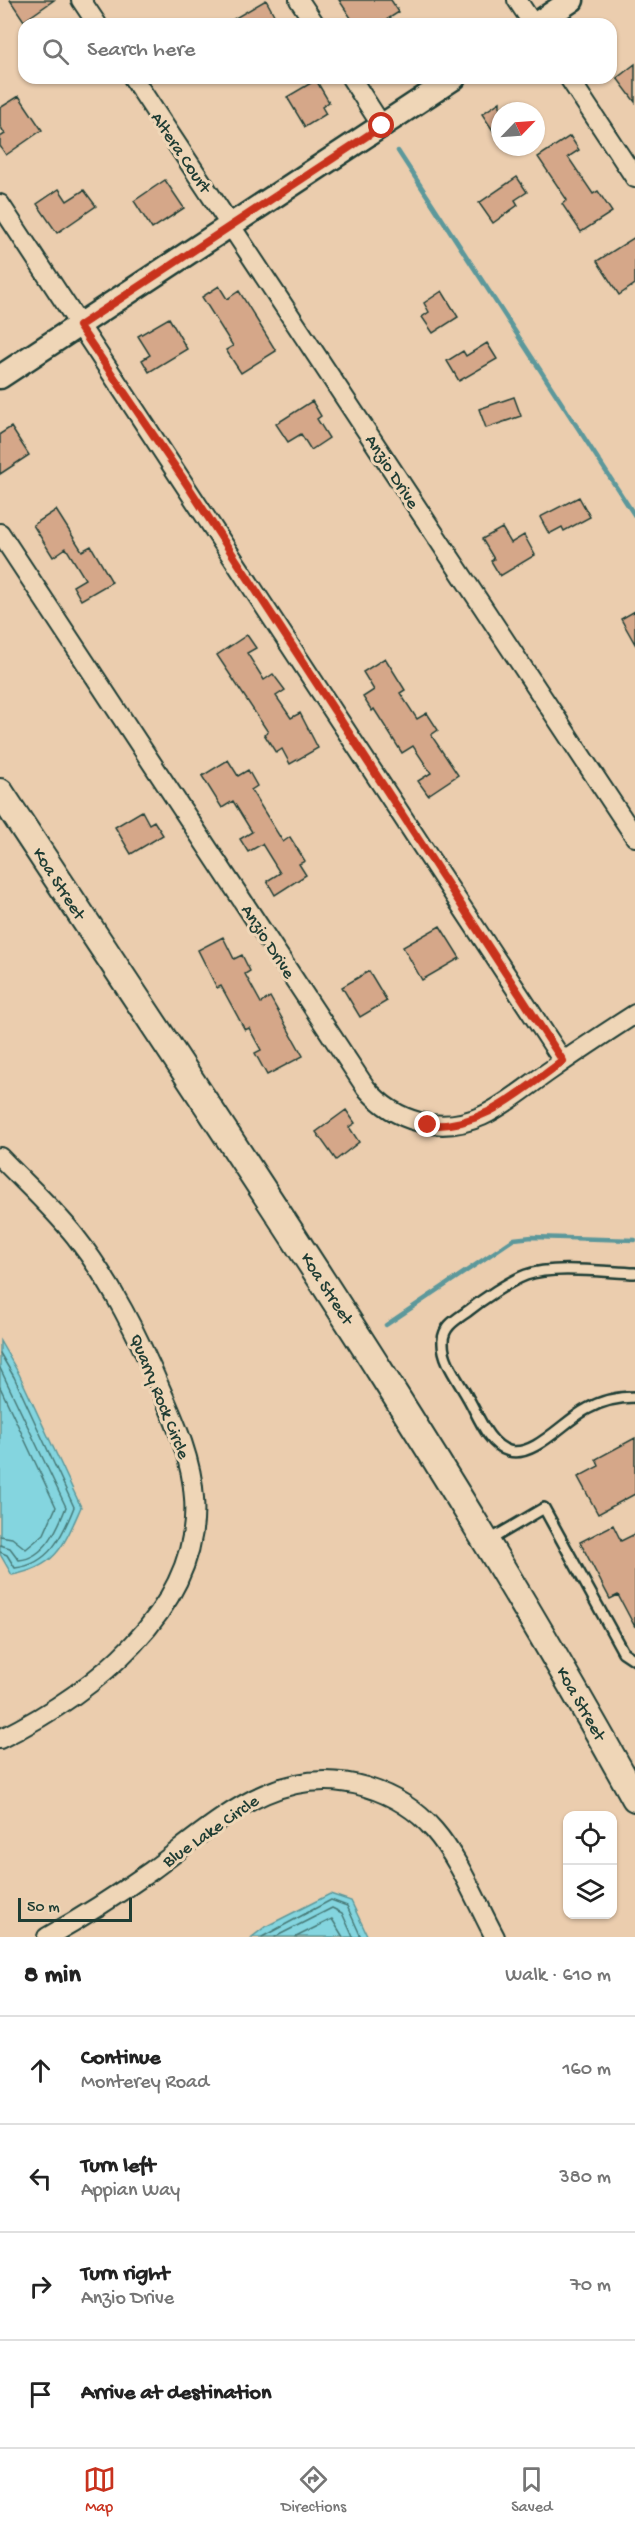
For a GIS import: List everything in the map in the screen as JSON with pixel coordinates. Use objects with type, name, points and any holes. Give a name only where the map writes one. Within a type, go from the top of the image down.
[{"type":"main road","name":"Koa Street","points":[[0,792],[374,1359],[488,1541],[635,1798]]},
{"type":"street","points":[[81,0],[93,18]]},
{"type":"street","points":[[299,0],[311,18]]},
{"type":"street","points":[[517,0],[530,18]]},
{"type":"street","points":[[544,18],[572,0]]},
{"type":"street","name":"Altera Court","points":[[137,84],[231,225]]},
{"type":"street","points":[[355,84],[382,126]]},
{"type":"street","points":[[0,377],[445,84]]},
{"type":"street","points":[[573,84],[635,178]]},
{"type":"street","points":[[0,204],[79,326],[182,477],[563,1061]]},
{"type":"street","name":"Anzio Drive","points":[[231,225],[635,837]]},
{"type":"street","name":"Anzio Drive","points":[[0,533],[375,1098],[398,1115],[419,1123],[438,1125],[458,1123],[491,1111],[635,1014]]},
{"type":"street","name":"Quarry Rock Circle","points":[[0,1157],[75,1235],[107,1280],[138,1337],[171,1413],[191,1475],[195,1498],[192,1537],[181,1574],[164,1608],[113,1662],[74,1694],[0,1739]]},
{"type":"street","name":"Blue Lake Circle","points":[[47,1937],[94,1910],[247,1802],[285,1785],[318,1780],[355,1784],[373,1789],[406,1805],[421,1817],[434,1830],[453,1857],[495,1937]]},
{"type":"lane","points":[[635,1273],[551,1271],[526,1275],[475,1305],[448,1325],[442,1339],[445,1356],[485,1428],[496,1445],[510,1451],[526,1450],[541,1442],[588,1408],[621,1397],[635,1397]]},
{"type":"lane","points":[[488,1541],[544,1508],[623,1652],[635,1660]]},
{"type":"water","points":[[0,1341],[19,1374],[81,1507],[64,1543],[49,1560],[27,1571],[12,1575],[0,1554]]},
{"type":"water","points":[[330,1894],[351,1901],[368,1937],[252,1937],[265,1927]]},
{"type":"building","points":[[10,0],[54,0],[28,18],[22,18]]},
{"type":"building","points":[[266,0],[276,18],[235,18]]},
{"type":"building","points":[[339,0],[391,0],[399,12],[390,18],[351,18]]},
{"type":"building","points":[[635,64],[635,102],[617,78]]},
{"type":"building","points":[[309,84],[318,84],[329,102],[322,107],[326,114],[305,127],[287,97]]},
{"type":"building","points":[[19,96],[42,130],[6,155],[0,146],[0,137],[5,134],[0,126],[0,108]]},
{"type":"building","points":[[491,108],[491,128],[482,114]]},
{"type":"building","points":[[570,136],[579,150],[568,157],[593,194],[598,191],[612,212],[581,232],[562,204],[567,200],[538,157],[545,156],[545,152]]},
{"type":"building","points":[[517,177],[527,192],[515,200],[518,205],[493,223],[479,203]]},
{"type":"building","points":[[165,180],[184,208],[152,229],[134,201]]},
{"type":"building","points":[[59,189],[67,201],[84,190],[96,206],[57,233],[37,204]]},
{"type":"building","points":[[635,237],[635,284],[619,295],[597,261]]},
{"type":"building","points":[[219,286],[227,299],[239,291],[276,351],[241,373],[226,350],[233,346],[202,297]]},
{"type":"building","points":[[442,291],[458,317],[433,333],[422,317],[429,312],[424,303]]},
{"type":"building","points":[[169,318],[187,349],[149,372],[142,360],[150,355],[138,336]]},
{"type":"building","points":[[487,343],[497,359],[459,381],[447,361],[463,351],[466,356]]},
{"type":"building","points":[[514,397],[521,416],[486,428],[479,409]]},
{"type":"building","points":[[312,401],[321,416],[317,419],[329,438],[311,450],[301,434],[288,442],[276,424]]},
{"type":"building","points":[[11,427],[29,455],[0,474],[0,434]]},
{"type":"building","points":[[579,497],[590,517],[564,531],[562,527],[549,534],[540,517]]},
{"type":"building","points":[[56,510],[82,551],[91,546],[112,582],[81,600],[73,586],[85,579],[66,548],[53,557],[33,525]]},
{"type":"building","points":[[502,528],[511,543],[524,535],[535,555],[500,576],[491,561],[494,559],[482,539]]},
{"type":"building","points":[[635,611],[635,644],[621,619]]},
{"type":"building","points":[[247,635],[256,648],[247,653],[264,680],[273,674],[285,690],[276,696],[291,718],[300,713],[318,748],[290,764],[282,749],[276,753],[264,734],[268,732],[217,655]]},
{"type":"building","points":[[385,658],[405,690],[400,693],[417,719],[427,713],[438,730],[431,735],[458,775],[428,795],[418,781],[431,773],[413,746],[402,753],[374,709],[372,711],[363,697],[374,690],[363,672]]},
{"type":"building","points":[[228,760],[238,776],[248,770],[257,786],[251,790],[283,842],[290,837],[305,861],[299,864],[306,875],[275,895],[267,881],[280,873],[262,844],[248,852],[240,839],[252,832],[233,801],[222,808],[202,776]]},
{"type":"building","points":[[142,811],[149,824],[154,821],[163,835],[131,854],[115,827]]},
{"type":"building","points":[[440,926],[460,958],[422,980],[403,947]]},
{"type":"building","points":[[223,937],[234,959],[242,955],[250,971],[245,974],[261,1003],[270,997],[303,1056],[267,1075],[255,1053],[261,1050],[249,1028],[245,1030],[221,986],[217,988],[198,950]]},
{"type":"building","points":[[369,971],[387,1001],[360,1017],[342,987]]},
{"type":"building","points":[[346,1110],[355,1123],[349,1127],[359,1142],[336,1160],[316,1132]]},
{"type":"building","points":[[635,1438],[635,1494],[598,1514],[578,1477],[599,1466],[596,1459]]},
{"type":"building","points":[[613,1525],[621,1541],[635,1534],[635,1627],[618,1595],[610,1599],[580,1542]]},
{"type":"waterway","points":[[398,151],[635,516]]},
{"type":"waterway","points":[[386,1325],[514,1239],[532,1237],[635,1240]]},
{"type":"route","points":[[382,126],[79,326],[182,477],[563,1061],[481,1116],[447,1125],[428,1125]]}]
